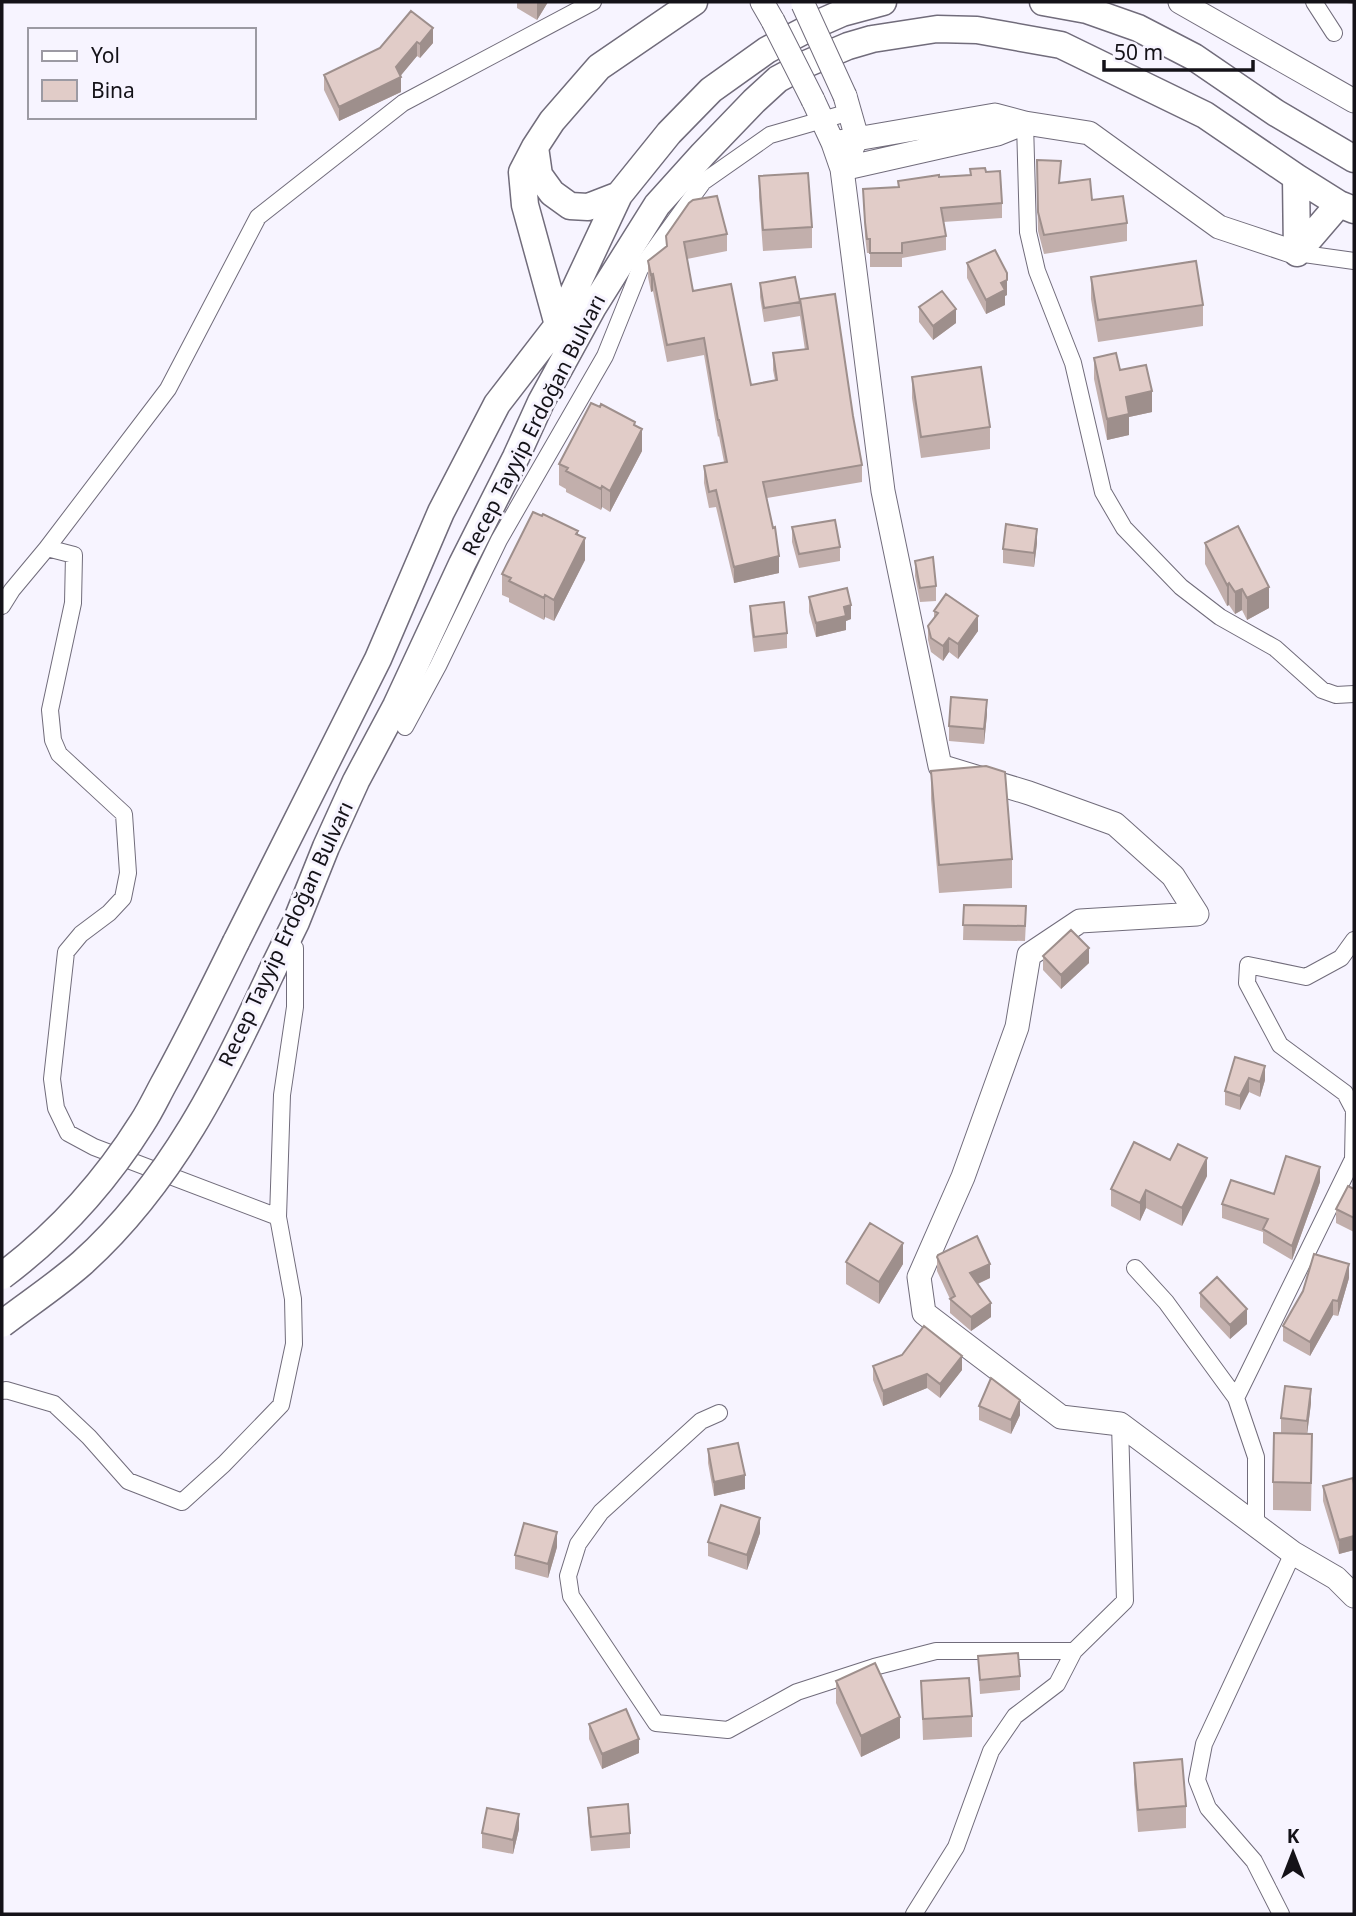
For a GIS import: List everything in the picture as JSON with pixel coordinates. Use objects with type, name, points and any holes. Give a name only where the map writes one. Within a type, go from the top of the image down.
[{"type":"main road","points":[[558,325],[525,205],[522,172],[552,121],[599,67],[694,2]]},
{"type":"main road","points":[[1043,2],[1087,10],[1138,28],[1194,57],[1276,113],[1354,159]]},
{"type":"main road","name":"Recep Tayyip Erdoğan Bulvarı","points":[[2,1276],[77,1209],[113,1166],[144,1121],[186,1044],[378,659],[441,512],[497,404],[558,325],[619,195],[669,133],[711,90],[767,50],[817,24],[871,4]]},
{"type":"main road","name":"Recep Tayyip Erdoğan Bulvarı","points":[[2,1324],[82,1263],[137,1206],[181,1147],[237,1047],[296,922],[356,781],[396,706],[461,564],[541,402],[593,307],[657,205],[703,154],[778,79],[827,55],[872,38],[936,29],[977,30],[1061,45],[1205,116],[1296,177],[1347,207]]},
{"type":"main road","points":[[535,146],[539,175],[552,194],[570,206],[588,207],[619,195]]},
{"type":"main road","points":[[1296,177],[1297,253]]},
{"type":"main road","points":[[1297,253],[1347,207]]},
{"type":"street","points":[[2,606],[168,389],[258,217],[403,103],[593,2]]},
{"type":"street","points":[[1180,2],[1354,101]]},
{"type":"street","points":[[1314,2],[1334,33]]},
{"type":"street","points":[[802,3],[847,104],[857,138],[842,169]]},
{"type":"street","points":[[768,11],[818,110],[842,169],[883,491],[940,766],[1029,793],[1115,824],[1173,876],[1197,914],[1080,921],[1029,955],[1017,1027],[963,1177],[919,1277],[925,1313],[1061,1417],[1120,1424],[1293,1553],[1345,1581],[1354,1596]]},
{"type":"street","points":[[405,727],[499,540],[605,356],[640,270],[702,182],[770,135],[818,110],[847,104]]},
{"type":"street","points":[[833,143],[995,115],[1025,123],[1089,133],[1219,227],[1297,253],[1354,261]]},
{"type":"street","points":[[842,169],[997,134],[1025,123]]},
{"type":"street","points":[[1025,123],[1028,232],[1037,271],[1073,363],[1103,492],[1124,528],[1181,587],[1220,617],[1275,648],[1322,690],[1336,695],[1354,694]]},
{"type":"street","points":[[47,548],[74,555],[73,603],[50,710],[53,740],[59,754],[124,814],[128,873],[123,898],[109,913],[81,934],[66,952],[52,1079],[56,1108],[68,1133],[94,1147],[278,1217]]},
{"type":"street","points":[[1236,1398],[1353,1158],[1354,1134],[1354,1110],[1345,1093],[1280,1045],[1247,984],[1248,965],[1306,977],[1341,958],[1354,940]]},
{"type":"street","points":[[2,1391],[54,1404],[89,1437],[128,1481],[182,1503],[224,1465],[281,1405],[294,1344],[293,1299],[278,1217],[282,1095],[295,1007],[295,948]]},
{"type":"street","points":[[1135,1268],[1167,1302],[1236,1398],[1256,1457],[1256,1526]]},
{"type":"street","points":[[719,1413],[701,1421],[601,1512],[578,1544],[568,1576],[571,1596],[656,1723],[728,1730],[797,1692],[874,1667],[936,1651],[1074,1650]]},
{"type":"street","points":[[914,1914],[956,1847],[991,1751],[1015,1716],[1057,1684],[1074,1650],[1125,1601],[1120,1424]]},
{"type":"street","points":[[1281,1914],[1254,1861],[1208,1808],[1197,1780],[1203,1744],[1293,1553]]},
{"type":"building","points":[[411,11],[433,28],[396,67],[401,77],[339,107],[324,75],[380,48]]},
{"type":"building","points":[[1037,160],[1061,161],[1059,183],[1090,179],[1092,200],[1123,196],[1127,223],[1044,235],[1038,212]]},
{"type":"building","points":[[985,168],[986,172],[1000,171],[1002,203],[941,208],[946,236],[902,243],[902,253],[870,253],[863,189],[899,187],[898,181],[939,175],[971,175],[970,169]]},
{"type":"building","points":[[808,173],[812,227],[763,230],[759,176]]},
{"type":"building","points":[[717,196],[727,234],[684,242],[693,291],[731,284],[751,385],[777,380],[773,353],[808,349],[800,299],[835,294],[862,465],[763,482],[773,528],[775,527],[779,556],[734,567],[716,490],[709,492],[704,466],[727,462],[704,338],[667,345],[648,261],[667,246],[666,236],[689,203]]},
{"type":"building","points":[[995,250],[1007,273],[1007,280],[1001,283],[1005,290],[986,300],[967,263]]},
{"type":"building","points":[[1196,261],[1203,305],[1098,320],[1091,277]]},
{"type":"building","points":[[795,277],[800,302],[764,308],[760,283]]},
{"type":"building","points":[[942,291],[956,309],[933,326],[919,307]]},
{"type":"building","points":[[1116,353],[1120,370],[1146,365],[1152,391],[1126,397],[1129,414],[1107,419],[1094,358]]},
{"type":"building","points":[[981,367],[990,427],[921,437],[912,377]]},
{"type":"building","points":[[591,403],[600,407],[601,404],[635,422],[634,425],[642,429],[610,491],[566,471],[568,468],[559,464]]},
{"type":"building","points":[[533,512],[578,531],[576,534],[585,538],[554,600],[509,581],[511,578],[502,574]]},
{"type":"building","points":[[835,520],[840,547],[799,554],[792,527]]},
{"type":"building","points":[[1006,524],[1037,529],[1034,553],[1003,549]]},
{"type":"building","points":[[1238,526],[1269,587],[1247,598],[1242,589],[1235,592],[1229,583],[1227,585],[1205,543]]},
{"type":"building","points":[[933,557],[936,586],[920,588],[915,561]]},
{"type":"building","points":[[847,588],[851,605],[844,607],[846,616],[816,623],[809,597]]},
{"type":"building","points":[[946,594],[978,616],[958,644],[949,638],[943,646],[931,638],[928,626],[938,613],[934,611]]},
{"type":"building","points":[[784,602],[787,633],[754,637],[750,606]]},
{"type":"building","points":[[951,697],[987,700],[984,729],[949,726]]},
{"type":"building","points":[[986,766],[1005,772],[1012,859],[939,865],[931,771]]},
{"type":"building","points":[[964,905],[1026,906],[1025,926],[963,925]]},
{"type":"building","points":[[1071,930],[1089,948],[1061,975],[1043,956]]},
{"type":"building","points":[[1235,1057],[1265,1066],[1260,1082],[1249,1078],[1240,1096],[1225,1091]]},
{"type":"building","points":[[1134,1142],[1170,1160],[1178,1144],[1207,1158],[1182,1208],[1146,1190],[1140,1203],[1111,1189]]},
{"type":"building","points":[[1286,1156],[1320,1167],[1292,1246],[1263,1229],[1268,1219],[1222,1204],[1231,1180],[1274,1194]]},
{"type":"building","points":[[1348,1186],[1354,1189],[1354,1218],[1336,1209]]},
{"type":"building","points":[[870,1223],[903,1243],[879,1282],[846,1262]]},
{"type":"building","points":[[977,1236],[990,1264],[970,1273],[991,1303],[971,1317],[950,1299],[955,1296],[937,1257]]},
{"type":"building","points":[[1314,1254],[1349,1264],[1338,1301],[1333,1300],[1310,1342],[1283,1326],[1303,1291]]},
{"type":"building","points":[[1217,1277],[1247,1309],[1230,1325],[1200,1293]]},
{"type":"building","points":[[924,1326],[962,1356],[940,1384],[927,1374],[883,1391],[873,1366],[902,1355]]},
{"type":"building","points":[[991,1378],[1020,1400],[1011,1420],[979,1406]]},
{"type":"building","points":[[1285,1386],[1311,1389],[1307,1421],[1281,1418]]},
{"type":"building","points":[[1274,1433],[1312,1434],[1311,1483],[1273,1482]]},
{"type":"building","points":[[738,1443],[745,1475],[714,1482],[708,1449]]},
{"type":"building","points":[[1353,1478],[1354,1536],[1339,1540],[1323,1486]]},
{"type":"building","points":[[721,1505],[760,1518],[747,1555],[708,1542]]},
{"type":"building","points":[[524,1523],[557,1532],[548,1564],[515,1555]]},
{"type":"building","points":[[1018,1653],[1020,1676],[980,1680],[978,1656]]},
{"type":"building","points":[[875,1663],[900,1717],[861,1736],[836,1681]]},
{"type":"building","points":[[969,1678],[972,1716],[923,1719],[921,1681]]},
{"type":"building","points":[[626,1709],[639,1739],[602,1754],[589,1724]]},
{"type":"building","points":[[1182,1759],[1186,1806],[1138,1810],[1134,1763]]},
{"type":"building","points":[[628,1804],[630,1833],[591,1837],[588,1808]]},
{"type":"building","points":[[487,1808],[519,1814],[513,1840],[482,1833]]}]
